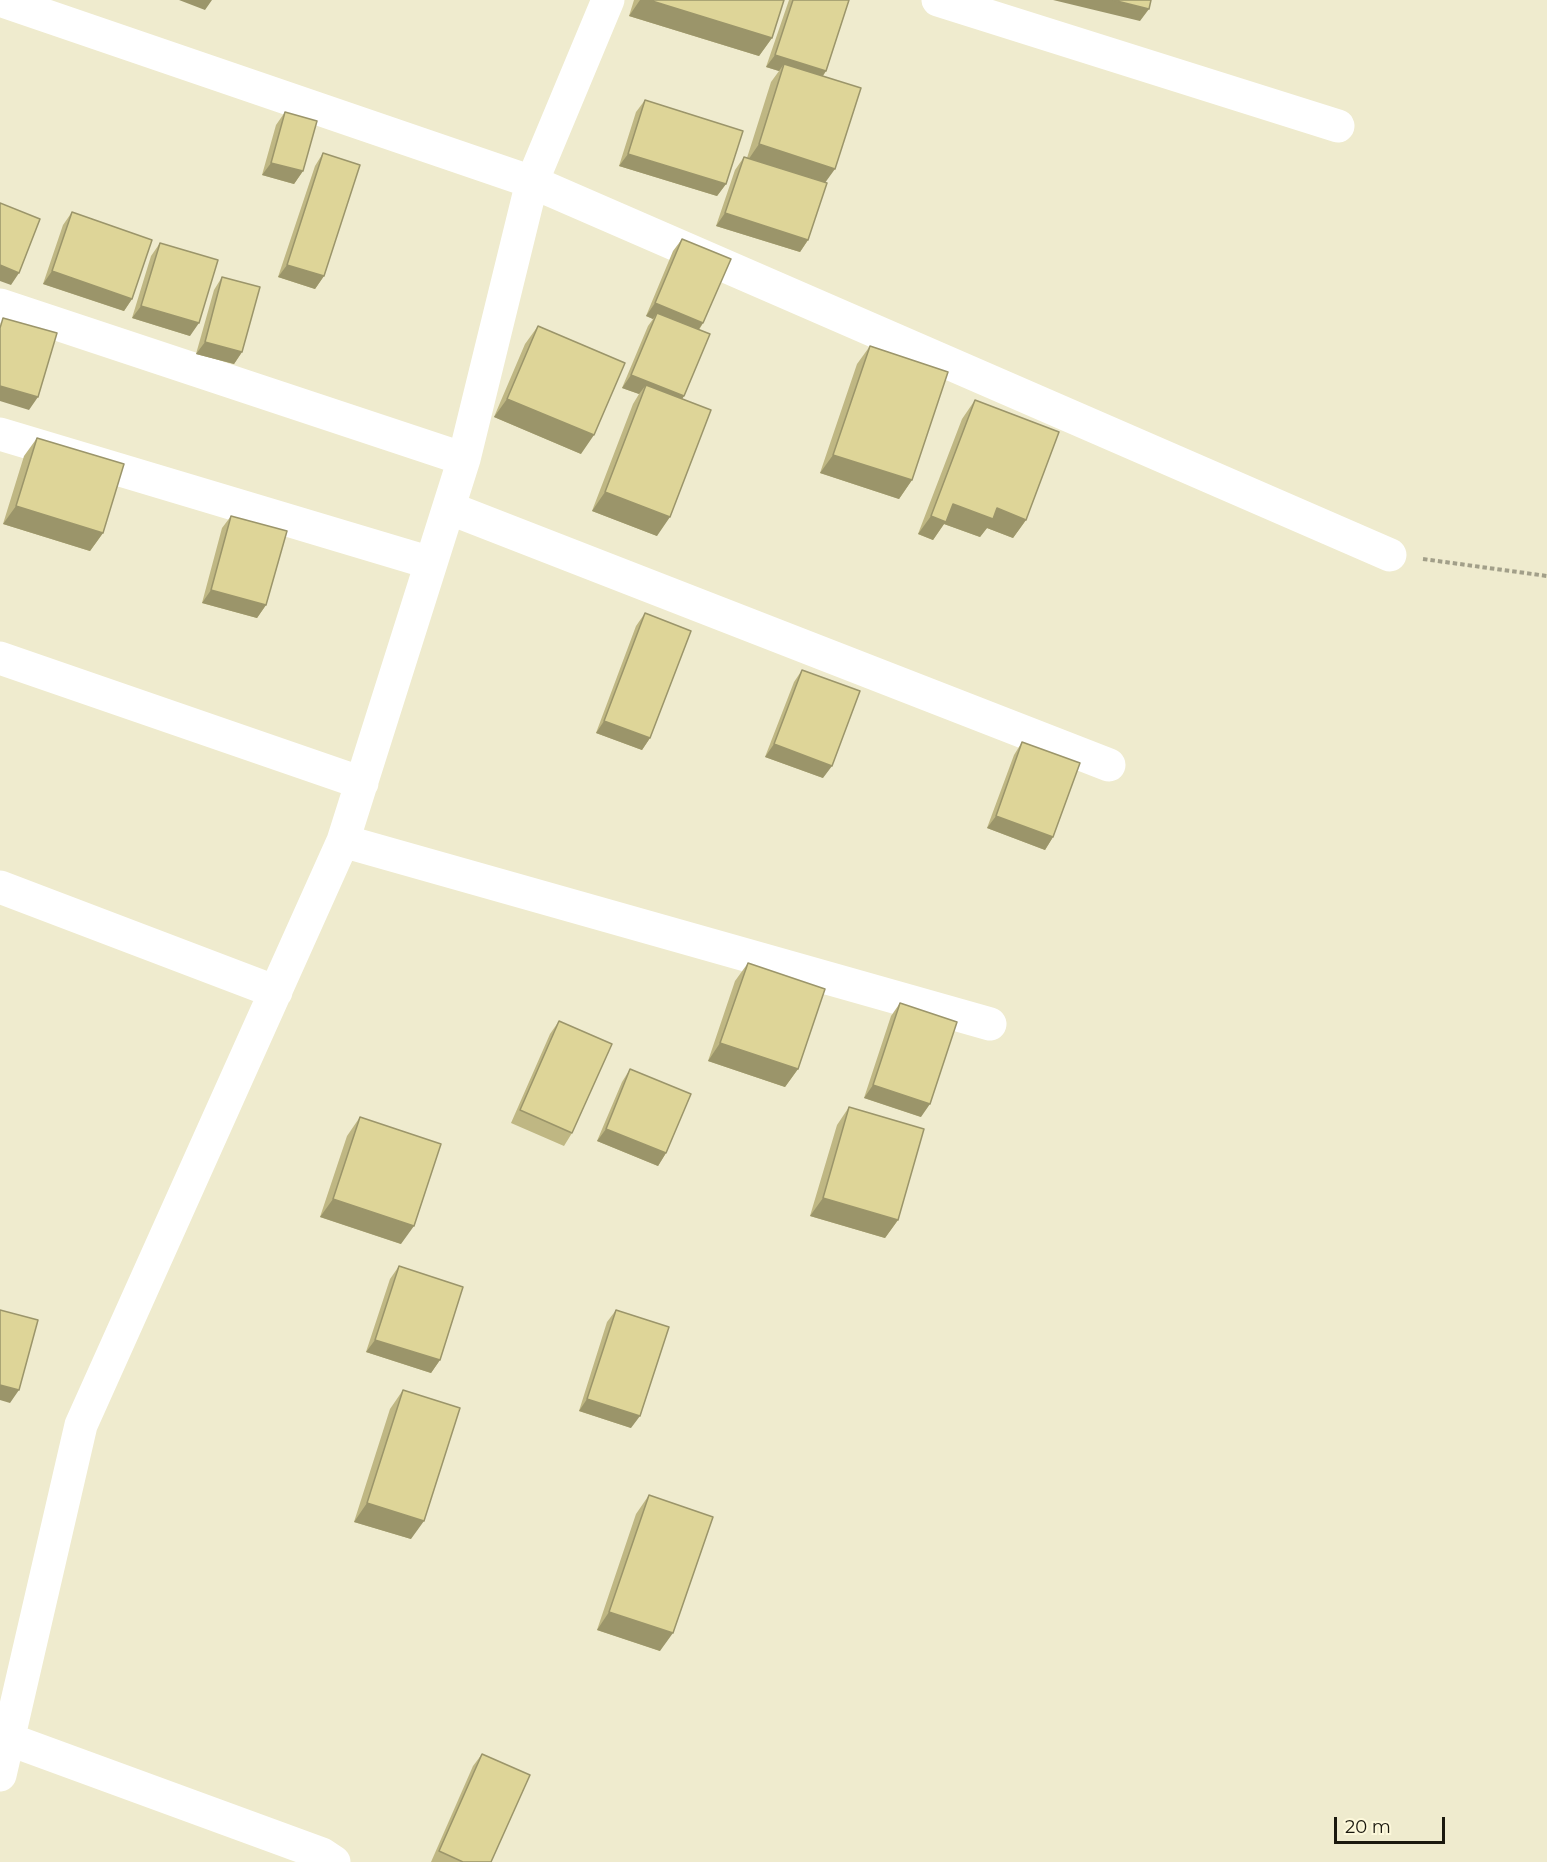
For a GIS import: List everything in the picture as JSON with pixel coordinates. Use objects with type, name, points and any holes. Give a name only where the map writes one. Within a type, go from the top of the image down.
[{"type":"street","points":[[0,0],[532,182],[1390,555]]},
{"type":"street","points":[[0,1775],[81,1425],[344,841],[464,459],[532,182],[608,0]]},
{"type":"street","points":[[938,0],[1338,126]]},
{"type":"street","points":[[0,305],[464,459]]},
{"type":"street","points":[[0,434],[431,564]]},
{"type":"street","points":[[448,508],[1110,765]]},
{"type":"street","points":[[0,658],[362,783]]},
{"type":"street","points":[[344,841],[990,1024]]},
{"type":"street","points":[[0,887],[276,992]]},
{"type":"street","points":[[8,1738],[322,1854],[334,1862]]},
{"type":"path","points":[[1390,555],[1547,576]]},
{"type":"building","points":[[649,0],[784,0],[772,38]]},
{"type":"building","points":[[793,0],[849,0],[826,71],[775,55]]},
{"type":"building","points":[[1113,0],[1151,0],[1149,9]]},
{"type":"building","points":[[784,64],[861,88],[835,169],[759,144]]},
{"type":"building","points":[[645,100],[743,131],[726,184],[628,154]]},
{"type":"building","points":[[285,112],[317,121],[303,171],[271,163]]},
{"type":"building","points":[[323,153],[360,165],[324,276],[287,265]]},
{"type":"building","points":[[744,157],[827,183],[808,240],[725,213]]},
{"type":"building","points":[[0,203],[40,219],[19,273],[0,265]]},
{"type":"building","points":[[72,212],[152,240],[132,299],[52,271]]},
{"type":"building","points":[[682,239],[731,259],[703,323],[655,303]]},
{"type":"building","points":[[160,243],[218,260],[199,323],[141,306]]},
{"type":"building","points":[[222,277],[260,287],[242,352],[205,342]]},
{"type":"building","points":[[657,313],[710,334],[684,396],[631,375]]},
{"type":"building","points":[[3,318],[57,333],[38,397],[0,386],[0,328]]},
{"type":"building","points":[[538,326],[625,363],[594,435],[507,399]]},
{"type":"building","points":[[870,346],[948,372],[912,480],[833,455]]},
{"type":"building","points":[[646,385],[711,410],[670,517],[605,492]]},
{"type":"building","points":[[975,400],[1059,432],[1026,520],[997,508],[993,519],[953,504],[946,522],[931,516]]},
{"type":"building","points":[[37,438],[124,464],[103,533],[16,506]]},
{"type":"building","points":[[231,516],[287,531],[266,605],[211,590]]},
{"type":"building","points":[[645,613],[691,631],[650,738],[604,721]]},
{"type":"building","points":[[802,670],[860,691],[832,766],[774,744]]},
{"type":"building","points":[[1022,742],[1080,763],[1053,837],[996,816]]},
{"type":"building","points":[[748,963],[825,989],[798,1069],[720,1043]]},
{"type":"building","points":[[900,1003],[957,1022],[930,1104],[873,1085]]},
{"type":"building","points":[[559,1021],[612,1044],[572,1133],[520,1110]]},
{"type":"building","points":[[630,1069],[691,1094],[666,1153],[606,1129]]},
{"type":"building","points":[[849,1107],[924,1129],[898,1220],[823,1198]]},
{"type":"building","points":[[360,1117],[441,1144],[414,1226],[333,1199]]},
{"type":"building","points":[[399,1266],[463,1287],[440,1360],[375,1340]]},
{"type":"building","points":[[0,1310],[38,1320],[19,1390],[0,1385]]},
{"type":"building","points":[[616,1310],[669,1327],[640,1416],[587,1399]]},
{"type":"building","points":[[403,1390],[460,1408],[424,1521],[367,1503]]},
{"type":"building","points":[[649,1495],[713,1517],[673,1633],[609,1612]]},
{"type":"building","points":[[482,1754],[530,1775],[491,1862],[463,1862],[439,1851]]}]
